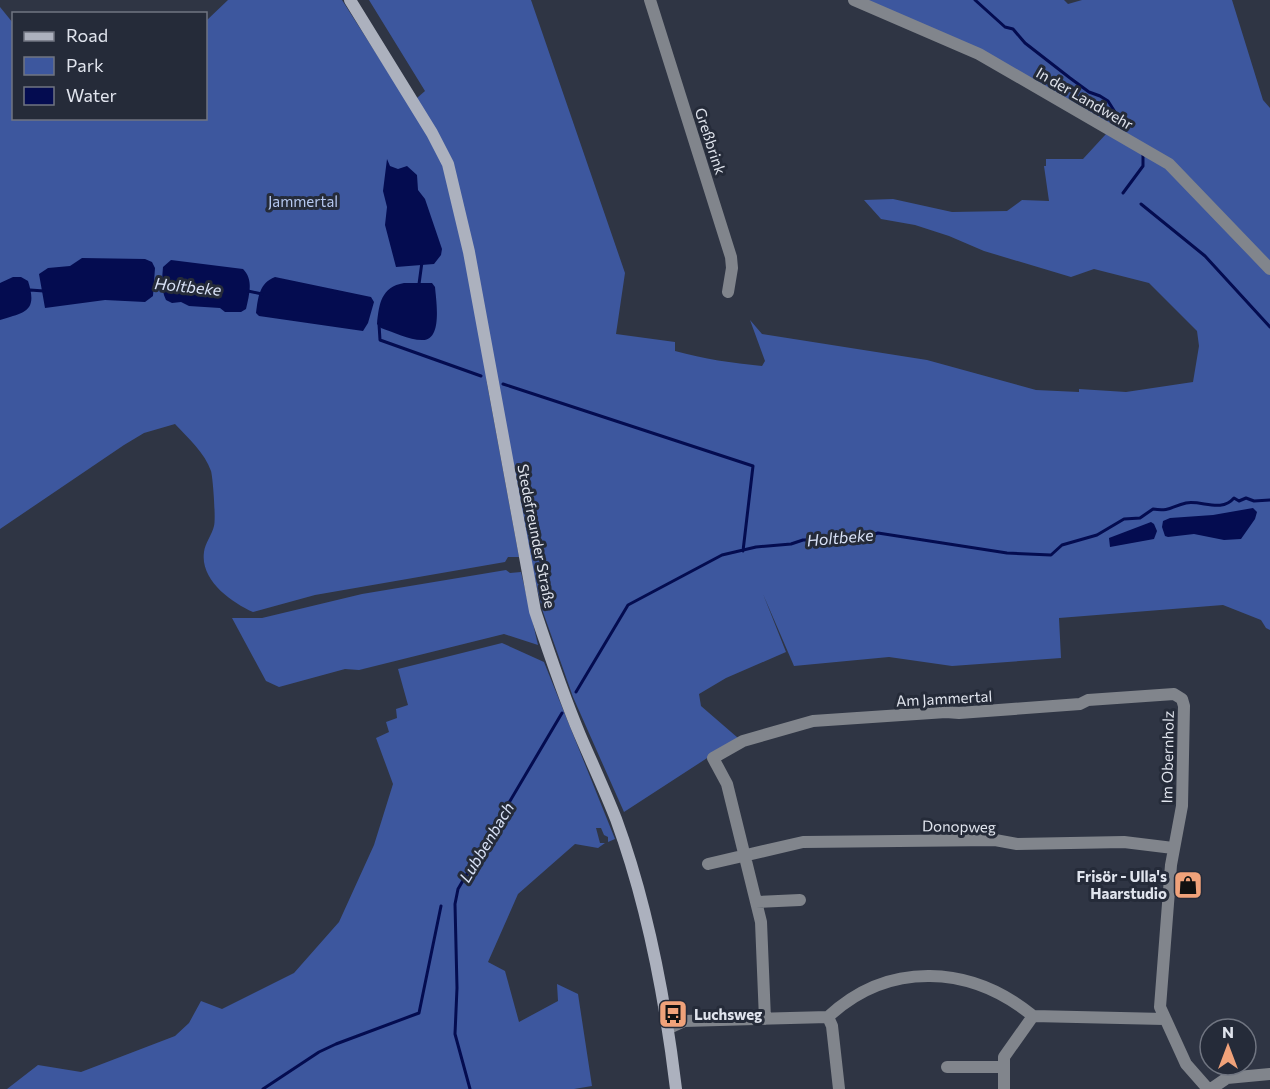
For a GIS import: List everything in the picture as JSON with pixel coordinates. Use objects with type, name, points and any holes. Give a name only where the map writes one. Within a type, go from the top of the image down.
[{"type":"street","name":"Stedefreunder Straße","points":[[350,0],[432,133],[447,164],[469,252],[535,611],[580,734],[616,818],[633,873],[654,946],[669,1028],[676,1089]]},
{"type":"street","name":"Greßbrink","points":[[650,0],[731,257],[732,268],[728,292]]},
{"type":"street","name":"In der Landwehr","points":[[854,0],[979,54],[1169,164],[1270,269]]},
{"type":"street","name":"Am Jammertal","points":[[745,855],[727,784],[713,758],[743,741],[813,721],[946,712],[970,713],[1080,704],[1088,700],[1174,694],[1182,699]]},
{"type":"street","name":"Im Obernholz","points":[[1182,699],[1184,706],[1182,806],[1173,848],[1160,1007],[1186,1064],[1210,1089]]},
{"type":"street","name":"Donopweg","points":[[708,864],[803,842],[995,840],[1017,844],[1124,842],[1173,848]]},
{"type":"street","points":[[745,855],[760,922],[765,1019]]},
{"type":"street","points":[[756,902],[800,900]]},
{"type":"street","points":[[669,1028],[684,1021],[828,1017],[864,990],[886,982],[912,977],[938,976],[967,980],[995,991],[1016,1002],[1033,1016],[1164,1019]]},
{"type":"street","points":[[1004,1089],[1004,1057],[1033,1016]]},
{"type":"street","points":[[828,1017],[832,1026],[839,1089]]},
{"type":"street","points":[[947,1067],[1004,1067]]},
{"type":"street","points":[[1210,1089],[1227,1078],[1270,1074]]},
{"type":"green space","name":"Jammertal","points":[[228,0],[342,0],[409,105],[425,91],[369,0],[531,0],[625,273],[616,334],[675,342],[675,351],[762,366],[765,361],[750,320],[762,334],[927,360],[1036,390],[1079,392],[1079,389],[1126,392],[1193,382],[1199,346],[1197,331],[1149,283],[1094,269],[1071,277],[984,251],[915,225],[881,219],[864,200],[893,199],[952,212],[1007,211],[1022,200],[1049,201],[1044,166],[1046,166],[1046,159],[1083,159],[1106,134],[1106,125],[863,0],[1064,0],[1068,4],[1082,0],[1232,0],[1263,100],[1270,108],[1270,630],[1261,620],[1223,605],[1059,618],[1061,658],[952,666],[889,657],[794,666],[763,594],[786,652],[726,678],[699,694],[701,706],[738,738],[624,812],[573,697],[543,612],[486,378],[519,557],[508,557],[505,562],[315,595],[253,612],[227,596],[212,581],[207,572],[204,552],[215,522],[211,471],[191,440],[175,424],[144,433],[124,445],[0,529],[0,7],[12,22],[12,120],[207,120],[207,20]]},
{"type":"green space","points":[[506,570],[510,573],[521,572],[538,645],[504,634],[359,670],[345,669],[279,687],[266,681],[232,618],[262,618],[362,594]]},
{"type":"green space","points":[[502,643],[544,662],[615,839],[608,842],[608,837],[604,835],[601,828],[596,828],[600,843],[605,843],[598,848],[575,844],[518,894],[488,962],[505,971],[519,1022],[558,1001],[557,984],[578,994],[592,1086],[574,1089],[7,1089],[38,1065],[81,1072],[175,1036],[189,1023],[201,1001],[222,1009],[294,973],[339,922],[374,845],[393,784],[376,738],[389,732],[386,722],[397,718],[396,709],[408,705],[398,669]]},
{"type":"water","points":[[387,159],[390,166],[398,169],[407,166],[417,175],[418,190],[425,199],[442,249],[441,255],[434,264],[396,267],[385,225],[387,207],[383,191]]},
{"type":"water","points":[[82,258],[145,259],[152,262],[155,268],[153,296],[145,302],[105,300],[45,308],[39,274],[48,268],[70,266]]},
{"type":"water","points":[[171,260],[243,269],[250,283],[246,309],[241,312],[225,312],[220,308],[189,306],[181,302],[172,303],[166,300],[162,280],[163,267]]},
{"type":"water","points":[[13,277],[21,277],[28,281],[31,291],[30,305],[22,312],[0,320],[0,283]]},
{"type":"water","points":[[275,277],[371,297],[374,302],[368,323],[363,331],[259,316],[256,313],[262,287]]},
{"type":"water","points":[[404,283],[432,283],[435,287],[437,319],[436,327],[429,339],[417,340],[406,337],[381,328],[377,324],[380,303],[386,292]]},
{"type":"water","points":[[1253,508],[1257,512],[1255,519],[1241,539],[1224,540],[1194,534],[1168,537],[1165,536],[1162,527],[1163,521],[1170,518],[1213,515]]},
{"type":"water","points":[[1151,522],[1157,531],[1154,539],[1110,547],[1109,538]]},
{"type":"waterway","points":[[975,0],[1005,27],[1013,29],[1025,43],[1070,78],[1089,92],[1108,101],[1120,120]]},
{"type":"waterway","points":[[1123,193],[1143,166],[1143,154]]},
{"type":"waterway","points":[[1141,204],[1205,256],[1270,327]]},
{"type":"waterway","name":"Holtbeke","points":[[419,284],[422,262]]},
{"type":"waterway","name":"Holtbeke","points":[[28,291],[44,291]]},
{"type":"waterway","name":"Holtbeke","points":[[248,291],[262,294]]},
{"type":"waterway","name":"Holtbeke","points":[[379,324],[380,340],[481,376]]},
{"type":"waterway","name":"Holtbeke","points":[[503,384],[753,466],[743,551]]},
{"type":"waterway","name":"Holtbeke","points":[[576,692],[628,605],[722,555],[803,540],[860,539],[878,533],[1007,553],[1051,555],[1062,545],[1097,535],[1124,519],[1140,518],[1153,509],[1167,509],[1186,503],[1223,505],[1234,498],[1239,501],[1246,498],[1254,501],[1270,500]]},
{"type":"waterway","name":"Lubbenbach","points":[[470,1089],[455,1034],[457,988],[455,904],[458,889],[562,713]]},
{"type":"waterway","points":[[263,1089],[319,1052],[419,1013],[441,906]]},
{"type":"place","name":"Frisör - Ulla's Haarstudio","points":[[1188,885]]},
{"type":"place","name":"Luchsweg","points":[[673,1014]]}]
